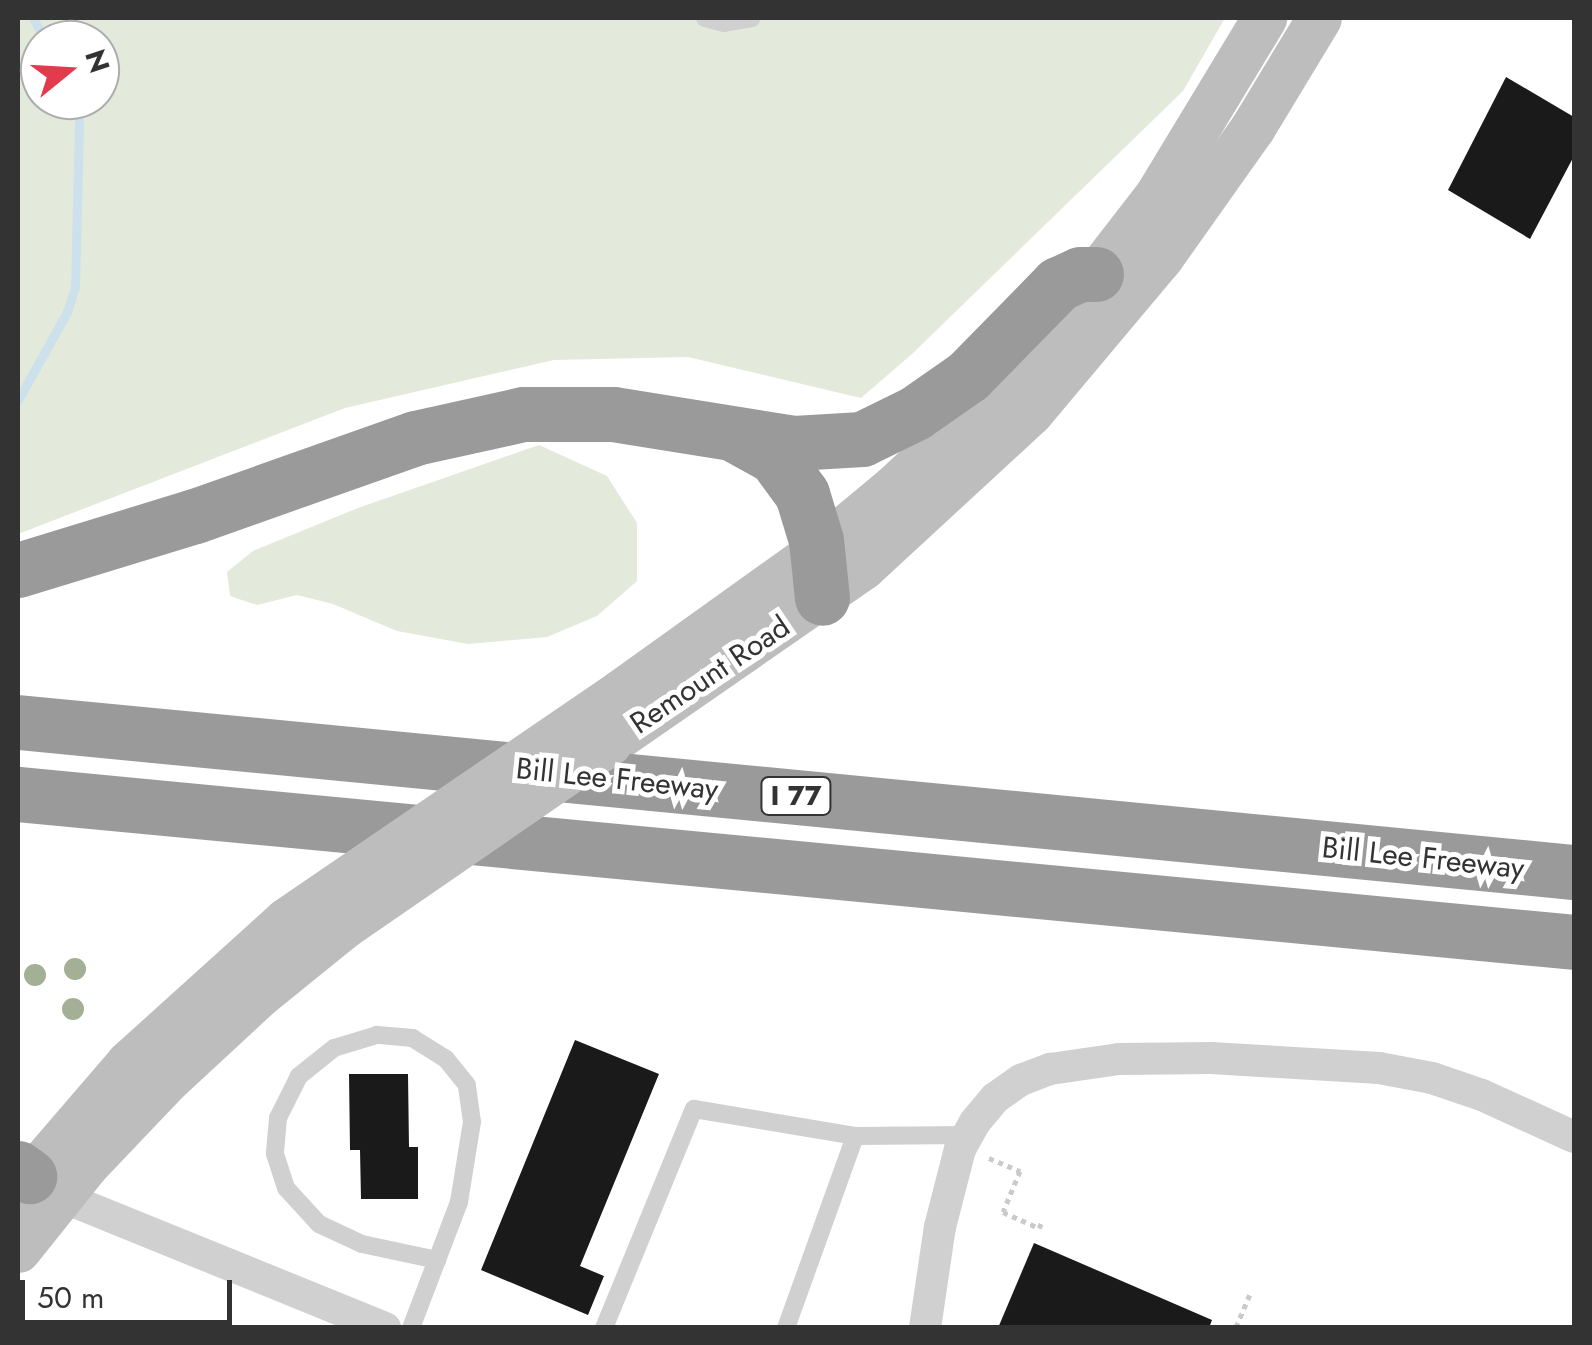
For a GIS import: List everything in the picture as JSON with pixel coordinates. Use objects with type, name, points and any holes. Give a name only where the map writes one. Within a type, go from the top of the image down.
[{"type":"highway","points":[[18,570],[176,522],[348,459],[471,424],[565,412],[664,420],[814,444],[849,442],[879,432],[968,376],[1058,284],[1080,274],[1096,274]]},
{"type":"highway","points":[[719,430],[764,449],[785,468],[802,494],[820,574]]},
{"type":"highway","name":"Bill Lee Freeway","points":[[18,722],[1574,872]]},
{"type":"highway","points":[[18,794],[1574,942]]},
{"type":"main road","name":"Remount Road","points":[[31,1182],[108,1140],[215,1034],[344,926],[679,697],[820,574],[895,486],[988,398],[1096,274],[1177,167],[1264,18]]},
{"type":"main road","name":"Remount Road","points":[[18,1250],[31,1182],[128,1063],[286,920],[620,692],[940,500],[1066,374],[1182,228],[1253,127],[1319,18]]},
{"type":"street","points":[[925,1328],[940,1227],[978,1147],[995,1098],[1020,1080],[1050,1069],[1119,1059],[1211,1058],[1379,1068],[1432,1078],[1574,1138]]},
{"type":"street","points":[[31,1182],[385,1328]]},
{"type":"lane","points":[[705,18],[724,23],[752,18]]},
{"type":"lane","points":[[411,1328],[437,1260],[462,1186],[472,1122],[466,1086],[446,1059],[413,1038],[377,1035],[334,1048],[299,1076],[278,1118],[275,1154],[286,1188],[319,1224],[362,1244],[437,1260]]},
{"type":"lane","points":[[604,1328],[694,1109],[855,1136],[978,1147]]},
{"type":"lane","points":[[786,1328],[855,1136]]},
{"type":"path","points":[[978,1147],[1020,1171],[1003,1212],[1040,1228],[1042,1222]]},
{"type":"path","points":[[1236,1327],[1251,1292]]},
{"type":"shaded area","points":[[18,18],[1225,18],[1183,91],[912,354],[861,398],[688,357],[554,360],[345,408],[18,534]]},
{"type":"shaded area","points":[[539,445],[607,476],[637,523],[637,581],[597,616],[547,637],[468,644],[397,631],[333,604],[297,595],[257,605],[230,596],[227,572],[253,551],[358,508]]},
{"type":"building","points":[[1506,77],[1574,117],[1574,156],[1530,239],[1448,190]]},
{"type":"building","points":[[575,1040],[659,1074],[580,1266],[604,1276],[588,1315],[481,1270]]},
{"type":"building","points":[[349,1074],[408,1074],[409,1147],[418,1147],[418,1199],[361,1199],[360,1150],[350,1150]]},
{"type":"building","points":[[1034,1243],[1212,1320],[1209,1328],[998,1328]]},
{"type":"waterway","points":[[18,400],[67,312],[75,288],[79,120]]}]
